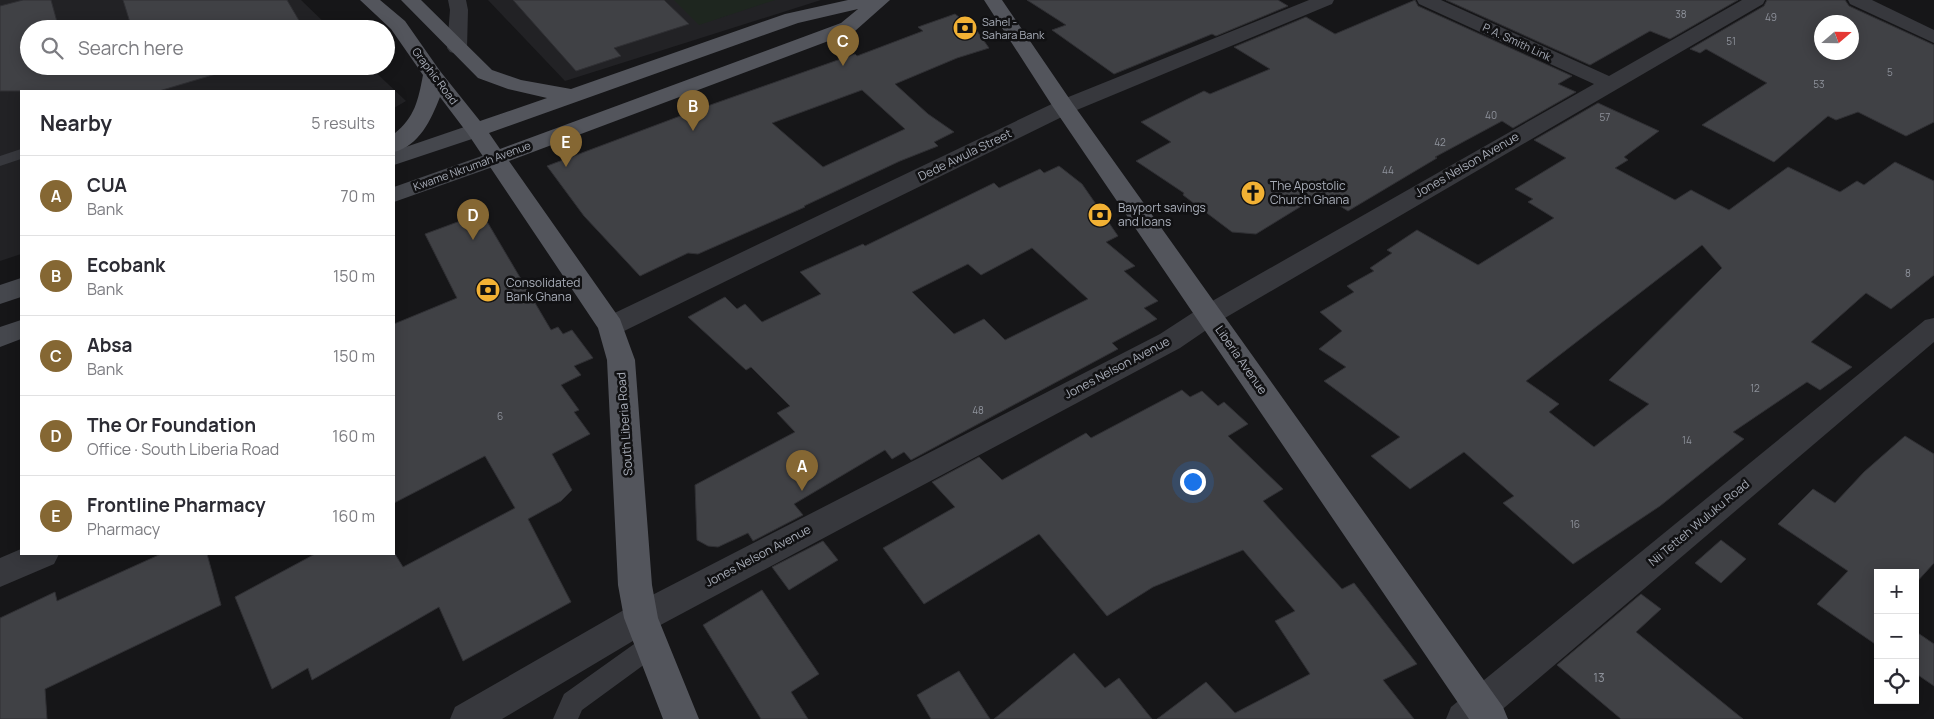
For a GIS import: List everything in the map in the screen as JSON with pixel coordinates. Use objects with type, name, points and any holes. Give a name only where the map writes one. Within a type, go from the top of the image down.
[{"type":"main road","name":"Graphic Road","points":[[369,0],[392,20]]},
{"type":"main road","points":[[410,0],[457,48],[481,70],[497,80],[526,88],[570,95]]},
{"type":"main road","points":[[395,158],[792,18],[873,0]]},
{"type":"main road","name":"Kwame Nkrumah Avenue","points":[[395,195],[848,27],[881,0]]},
{"type":"main road","name":"Liberia Avenue","points":[[993,0],[1064,107],[1209,315],[1478,715]]},
{"type":"main road","name":"Graphic Road","points":[[395,22],[496,158]]},
{"type":"main road","points":[[395,144],[416,127],[429,98],[433,74]]},
{"type":"main road","name":"South Liberia Road","points":[[496,158],[611,326],[621,360],[636,585],[646,631],[681,719]]},
{"type":"main road","points":[[0,295],[20,287]]},
{"type":"main road","points":[[0,337],[20,329]]},
{"type":"street","points":[[457,0],[459,10],[457,48]]},
{"type":"street","name":"Dede Awula Street","points":[[611,326],[1064,107],[1325,0]]},
{"type":"street","name":"P. A. Smith Link","points":[[1426,0],[1608,83]]},
{"type":"street","name":"Jones Nelson Avenue","points":[[468,719],[646,631],[1170,341],[1209,315],[1608,83],[1756,0]]},
{"type":"street","points":[[1857,0],[1934,36]]},
{"type":"street","name":"Nii Tetteh Wuluku Road","points":[[1478,715],[1934,327]]},
{"type":"street","points":[[0,573],[41,555]]},
{"type":"lane","points":[[0,161],[20,154]]},
{"type":"lane","points":[[565,719],[573,702],[646,631]]},
{"type":"shaded area","points":[[0,0],[301,0],[322,20],[20,20],[20,75],[379,75],[394,90],[20,90],[20,254],[0,261]]},
{"type":"shaded area","points":[[488,0],[821,0],[565,81]]},
{"type":"shaded area","points":[[674,0],[775,0],[699,25]]},
{"type":"shaded area","points":[[395,91],[406,101],[395,107]]},
{"type":"building","points":[[23,0],[51,0],[57,20],[20,20],[20,75],[213,75],[162,90],[0,91],[0,6]]},
{"type":"building","points":[[123,0],[287,0],[299,20],[129,20]]},
{"type":"building","points":[[513,0],[664,0],[689,24],[614,48],[621,56],[576,71]]},
{"type":"building","points":[[1027,0],[1278,0],[1288,6],[1216,36],[1212,34],[1114,74],[1052,30],[1066,25]]},
{"type":"building","points":[[1415,0],[1418,6],[1572,76],[1558,84],[1576,92],[1513,128],[1502,121],[1435,157],[1437,158],[1348,211],[1321,194],[1256,234],[1232,232],[1183,195],[1184,193],[1136,161],[1171,142],[1141,122],[1204,91],[1210,94],[1270,69],[1234,47],[1306,17],[1335,34]]},
{"type":"building","points":[[1446,0],[1738,0],[1670,39],[1650,31],[1590,65]]},
{"type":"building","points":[[1767,0],[1845,0],[1849,6],[1934,45],[1934,122],[1906,136],[1858,112],[1836,120],[1828,116],[1774,162],[1702,125],[1767,83],[1706,49],[1700,53],[1690,49],[1764,6]]},
{"type":"building","points":[[955,14],[977,31],[989,48],[957,58],[895,84],[928,114],[954,132],[934,142],[938,146],[900,161],[805,207],[698,254],[688,253],[640,276],[584,216],[547,166],[699,109],[855,54],[857,56],[923,31],[918,27]],"holes":[[[862,90],[905,129],[823,167],[772,123]]]},
{"type":"building","points":[[1598,103],[1659,131],[1624,157],[1628,160],[1615,168],[1675,200],[1691,190],[1729,210],[1788,167],[1840,192],[1857,181],[1864,185],[1895,162],[1934,181],[1934,275],[1891,309],[1866,293],[1811,342],[1852,367],[1820,390],[1807,382],[1733,432],[1744,439],[1660,506],[1573,564],[1503,503],[1514,496],[1464,452],[1410,489],[1371,456],[1400,437],[1324,381],[1346,367],[1319,349],[1342,331],[1320,312],[1354,292],[1347,286],[1374,271],[1370,268],[1392,253],[1387,250],[1417,230],[1478,265],[1554,218],[1528,202],[1533,199],[1515,189],[1566,158],[1534,140]],"holes":[[[1702,245],[1722,268],[1609,380],[1649,404],[1594,447],[1549,412],[1559,404],[1526,381]]]},
{"type":"building","points":[[1059,166],[1082,184],[1118,236],[1106,242],[1135,266],[1124,271],[1158,301],[1144,308],[1157,319],[1112,343],[1118,349],[911,460],[904,452],[892,459],[885,450],[794,504],[803,515],[753,541],[748,533],[718,547],[708,546],[697,540],[695,485],[795,432],[777,413],[790,406],[751,367],[746,370],[688,317],[725,297],[737,309],[745,304],[762,322],[821,294],[800,272],[863,244],[865,246],[994,183],[999,188],[1040,169],[1044,173]],"holes":[[[1032,248],[1088,299],[1005,340],[984,319],[954,334],[912,292],[968,264],[981,275]]]},
{"type":"building","points":[[482,213],[551,330],[558,327],[563,334],[572,330],[593,358],[574,366],[581,375],[561,385],[579,410],[574,412],[590,434],[552,454],[572,490],[561,501],[528,519],[571,602],[463,661],[439,607],[312,680],[308,668],[272,689],[235,597],[313,555],[395,554],[403,567],[515,508],[485,456],[395,502],[395,324],[457,298],[425,234]]},
{"type":"building","points":[[1182,390],[1190,397],[1202,391],[1218,406],[1224,402],[1248,424],[1228,436],[1283,489],[1263,501],[1342,589],[1354,583],[1417,664],[1383,680],[1414,719],[1157,719],[1206,682],[1235,713],[1310,674],[1275,621],[1295,611],[1243,550],[1153,587],[1107,616],[1039,534],[924,604],[883,548],[955,507],[932,482],[979,457],[1002,480],[1086,433],[1091,438]]},
{"type":"building","points":[[1905,436],[1934,454],[1934,563],[1919,580],[1919,569],[1874,569],[1874,643],[1817,604],[1848,571],[1778,524],[1813,489],[1835,503],[1864,472]]},
{"type":"building","points":[[1721,540],[1746,559],[1721,583],[1695,563]]},
{"type":"building","points":[[823,541],[838,560],[789,590],[772,567]]},
{"type":"building","points":[[159,555],[207,555],[221,605],[45,689],[47,719],[0,719],[0,618],[55,592],[57,601]]},
{"type":"building","points":[[762,590],[819,674],[791,692],[808,719],[761,719],[703,625]]},
{"type":"building","points":[[1641,594],[1661,609],[1636,632],[1743,719],[1621,719],[1557,665]]},
{"type":"building","points":[[1919,634],[1934,644],[1934,686],[1919,676]]},
{"type":"building","points":[[1074,653],[1105,688],[1119,678],[1152,719],[994,719]]},
{"type":"building","points":[[959,671],[990,719],[931,719],[917,695]]},
{"type":"place","name":"Sahel - Sahara Bank","points":[[965,28]]},
{"type":"place","name":"Absa","points":[[843,66]]},
{"type":"place","name":"Ecobank","points":[[693,131]]},
{"type":"place","name":"Frontline Pharmacy","points":[[566,167]]},
{"type":"place","name":"The Apostolic Church Ghana","points":[[1253,193]]},
{"type":"place","name":"Bayport savings and loans","points":[[1100,215]]},
{"type":"place","name":"The Or Foundation","points":[[473,240]]},
{"type":"place","name":"Consolidated Bank Ghana","points":[[488,290]]},
{"type":"place","name":"CUA","points":[[802,491]]}]
